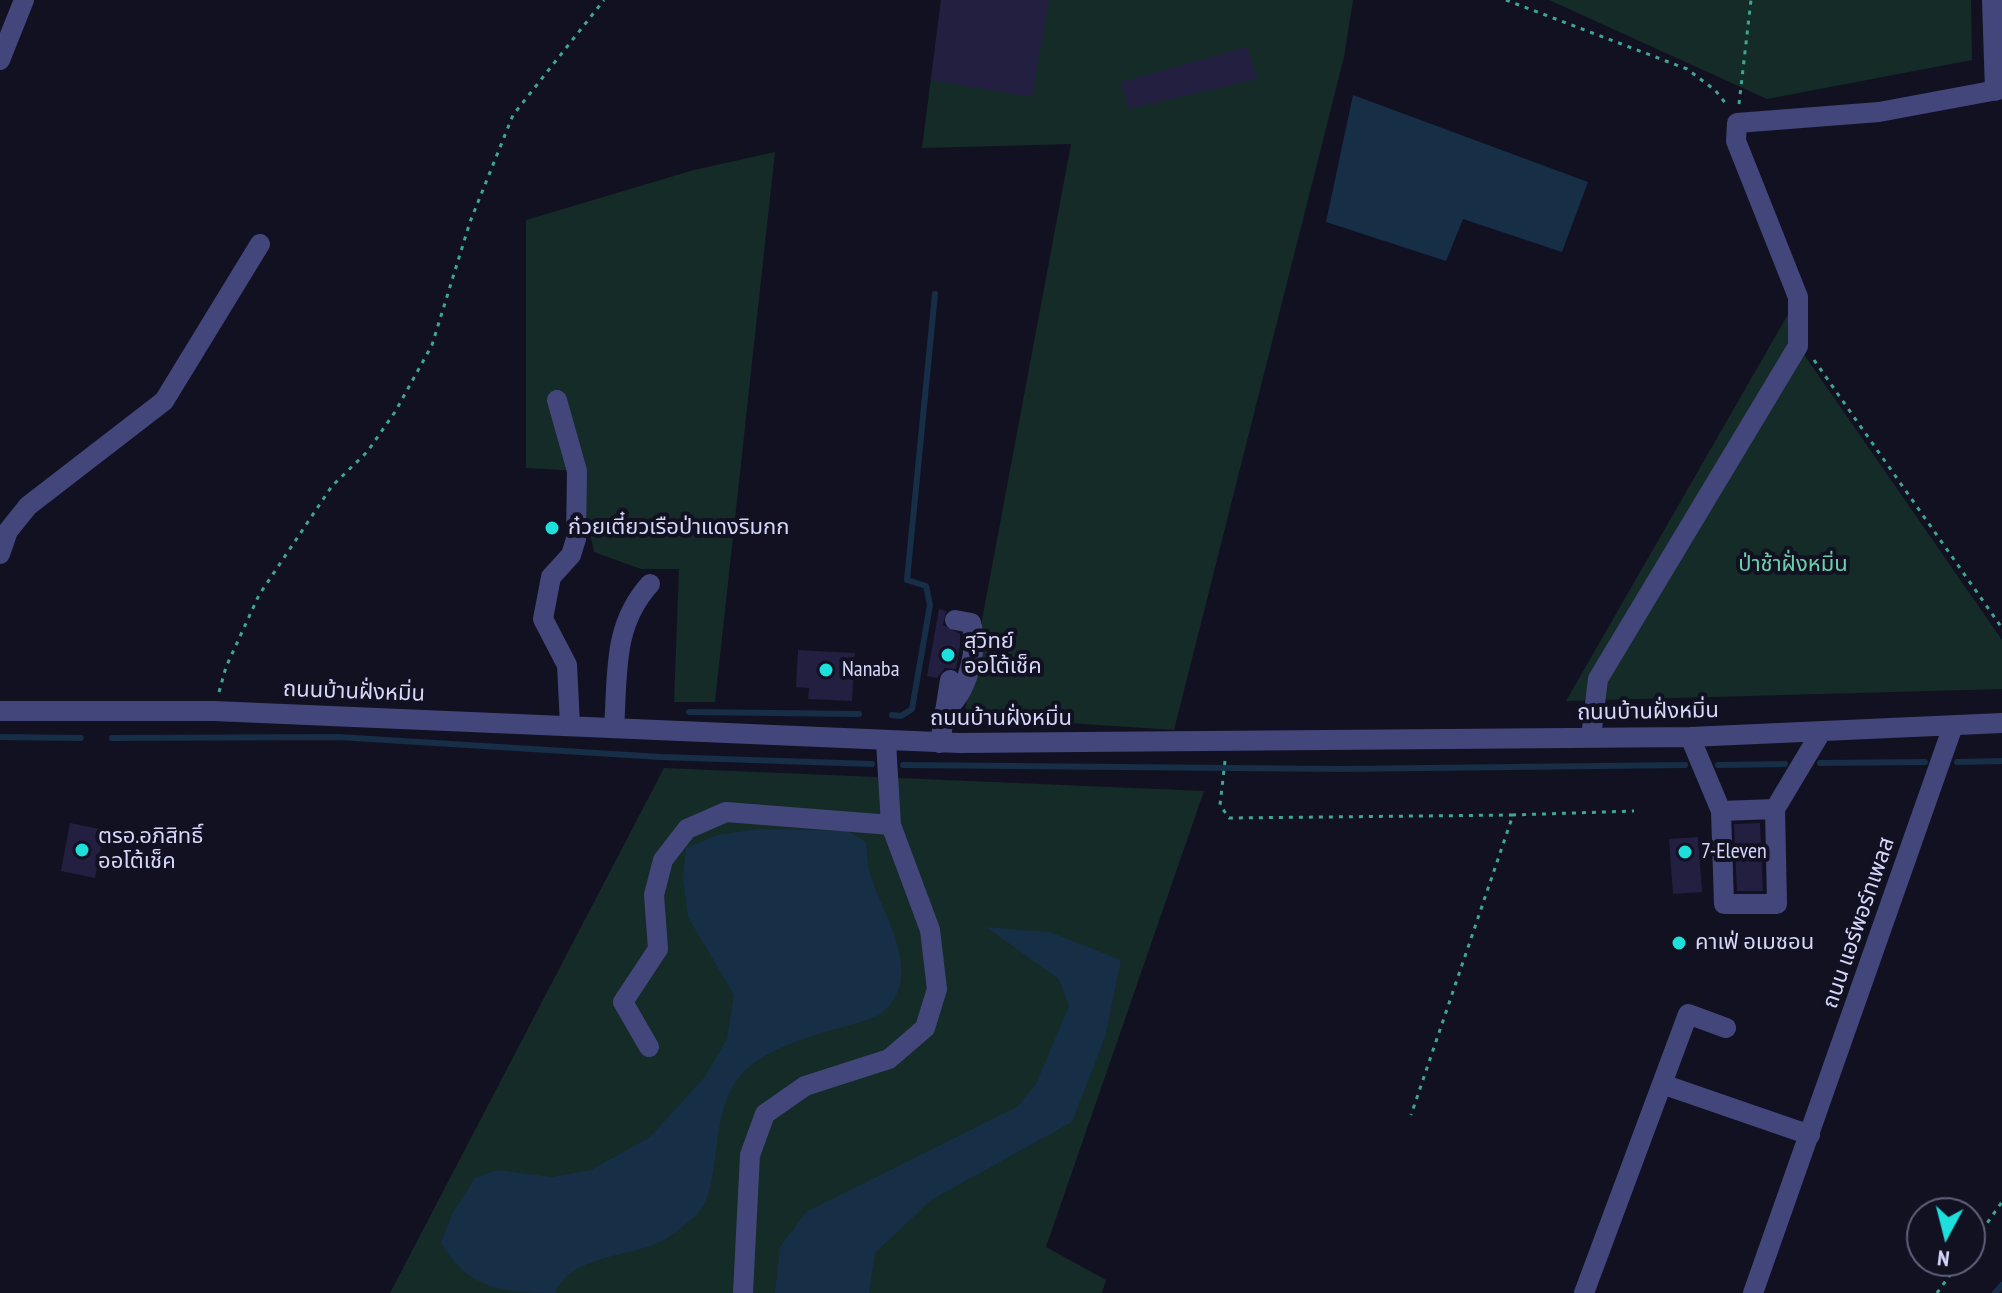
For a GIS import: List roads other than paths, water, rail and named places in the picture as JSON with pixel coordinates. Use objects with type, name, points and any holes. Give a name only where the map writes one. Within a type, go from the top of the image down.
[{"type":"street","points":[[0,60],[24,0]]},
{"type":"street","points":[[1591,737],[1598,679],[1798,346],[1798,297],[1736,141],[1737,123],[1879,112],[1998,90],[1992,0]]},
{"type":"street","points":[[0,554],[8,531],[28,506],[164,401],[260,244]]},
{"type":"street","points":[[557,400],[577,471],[576,539],[571,555],[551,577],[543,619],[567,665],[570,725]]},
{"type":"street","points":[[614,728],[623,629],[629,611],[650,584]]},
{"type":"street","points":[[945,710],[957,702],[965,684],[974,634],[971,623],[955,620]]},
{"type":"street","points":[[940,743],[950,680]]},
{"type":"street","name":"ถนนบ้านฝั่งหมิ่น","points":[[0,711],[214,711],[940,743],[1690,737],[2002,723]]},
{"type":"street","name":"ถนน แอร์พอร์ทเพลส","points":[[1753,1293],[1953,726]]},
{"type":"street","points":[[1690,737],[1721,811],[1724,904],[1777,904],[1775,809],[1821,732]]},
{"type":"street","points":[[743,1293],[750,1155],[765,1114],[805,1086],[889,1059],[925,1028],[937,989],[930,930],[891,825],[886,742]]},
{"type":"street","points":[[1721,811],[1775,809]]},
{"type":"street","points":[[649,1047],[623,1002],[658,949],[654,895],[663,860],[687,829],[726,812],[891,825]]},
{"type":"street","points":[[1584,1293],[1688,1014],[1726,1028]]},
{"type":"street","points":[[1662,1084],[1810,1135]]},
{"type":"water","points":[[1353,95],[1588,182],[1562,252],[1463,219],[1446,261],[1326,222]]},
{"type":"water","points":[[758,829],[848,831],[866,842],[870,873],[898,946],[901,983],[894,1000],[880,1015],[779,1048],[750,1066],[735,1083],[726,1102],[704,1204],[694,1217],[669,1237],[587,1264],[574,1271],[555,1293],[504,1290],[489,1286],[463,1271],[441,1243],[452,1214],[475,1178],[497,1170],[552,1177],[591,1170],[650,1137],[704,1078],[727,1039],[734,995],[688,917],[683,878],[686,848],[717,835]]},
{"type":"water","points":[[986,927],[1050,932],[1121,960],[1105,1037],[1072,1122],[931,1200],[875,1253],[869,1293],[775,1293],[780,1247],[806,1212],[1017,1107],[1036,1084],[1069,1006],[1059,979]]},
{"type":"waterway","points":[[892,715],[901,716],[912,709],[930,605],[926,586],[907,580],[935,294]]},
{"type":"waterway","points":[[689,712],[859,714]]},
{"type":"waterway","points":[[0,737],[81,738]]},
{"type":"waterway","points":[[112,738],[338,737],[661,757],[872,764]]},
{"type":"waterway","points":[[1957,762],[2002,761]]},
{"type":"waterway","points":[[1820,763],[1925,762]]},
{"type":"waterway","points":[[1718,765],[1785,764]]},
{"type":"waterway","points":[[903,765],[1340,769],[1685,765]]},
{"type":"waterway","points":[[1995,1293],[2002,1285]]},
{"type":"place","name":"ก๋วยเตี๋ยวเรือป่าแดงริมกก","points":[[552,528]]},
{"type":"place","name":"สุวิทย์ ออโต้เช็ค","points":[[948,655]]},
{"type":"place","name":"Nanaba","points":[[826,670]]},
{"type":"place","name":"ตรอ.อภิสิทธิ์ ออโต้เช็ค","points":[[82,850]]},
{"type":"place","name":"7-Eleven","points":[[1685,852]]},
{"type":"place","name":"คาเฟ่ อเมซอน","points":[[1679,943]]},
{"type":"park label","name":"ป่าช้าฝั่งหมิ่น","points":[[1793,565]]}]
